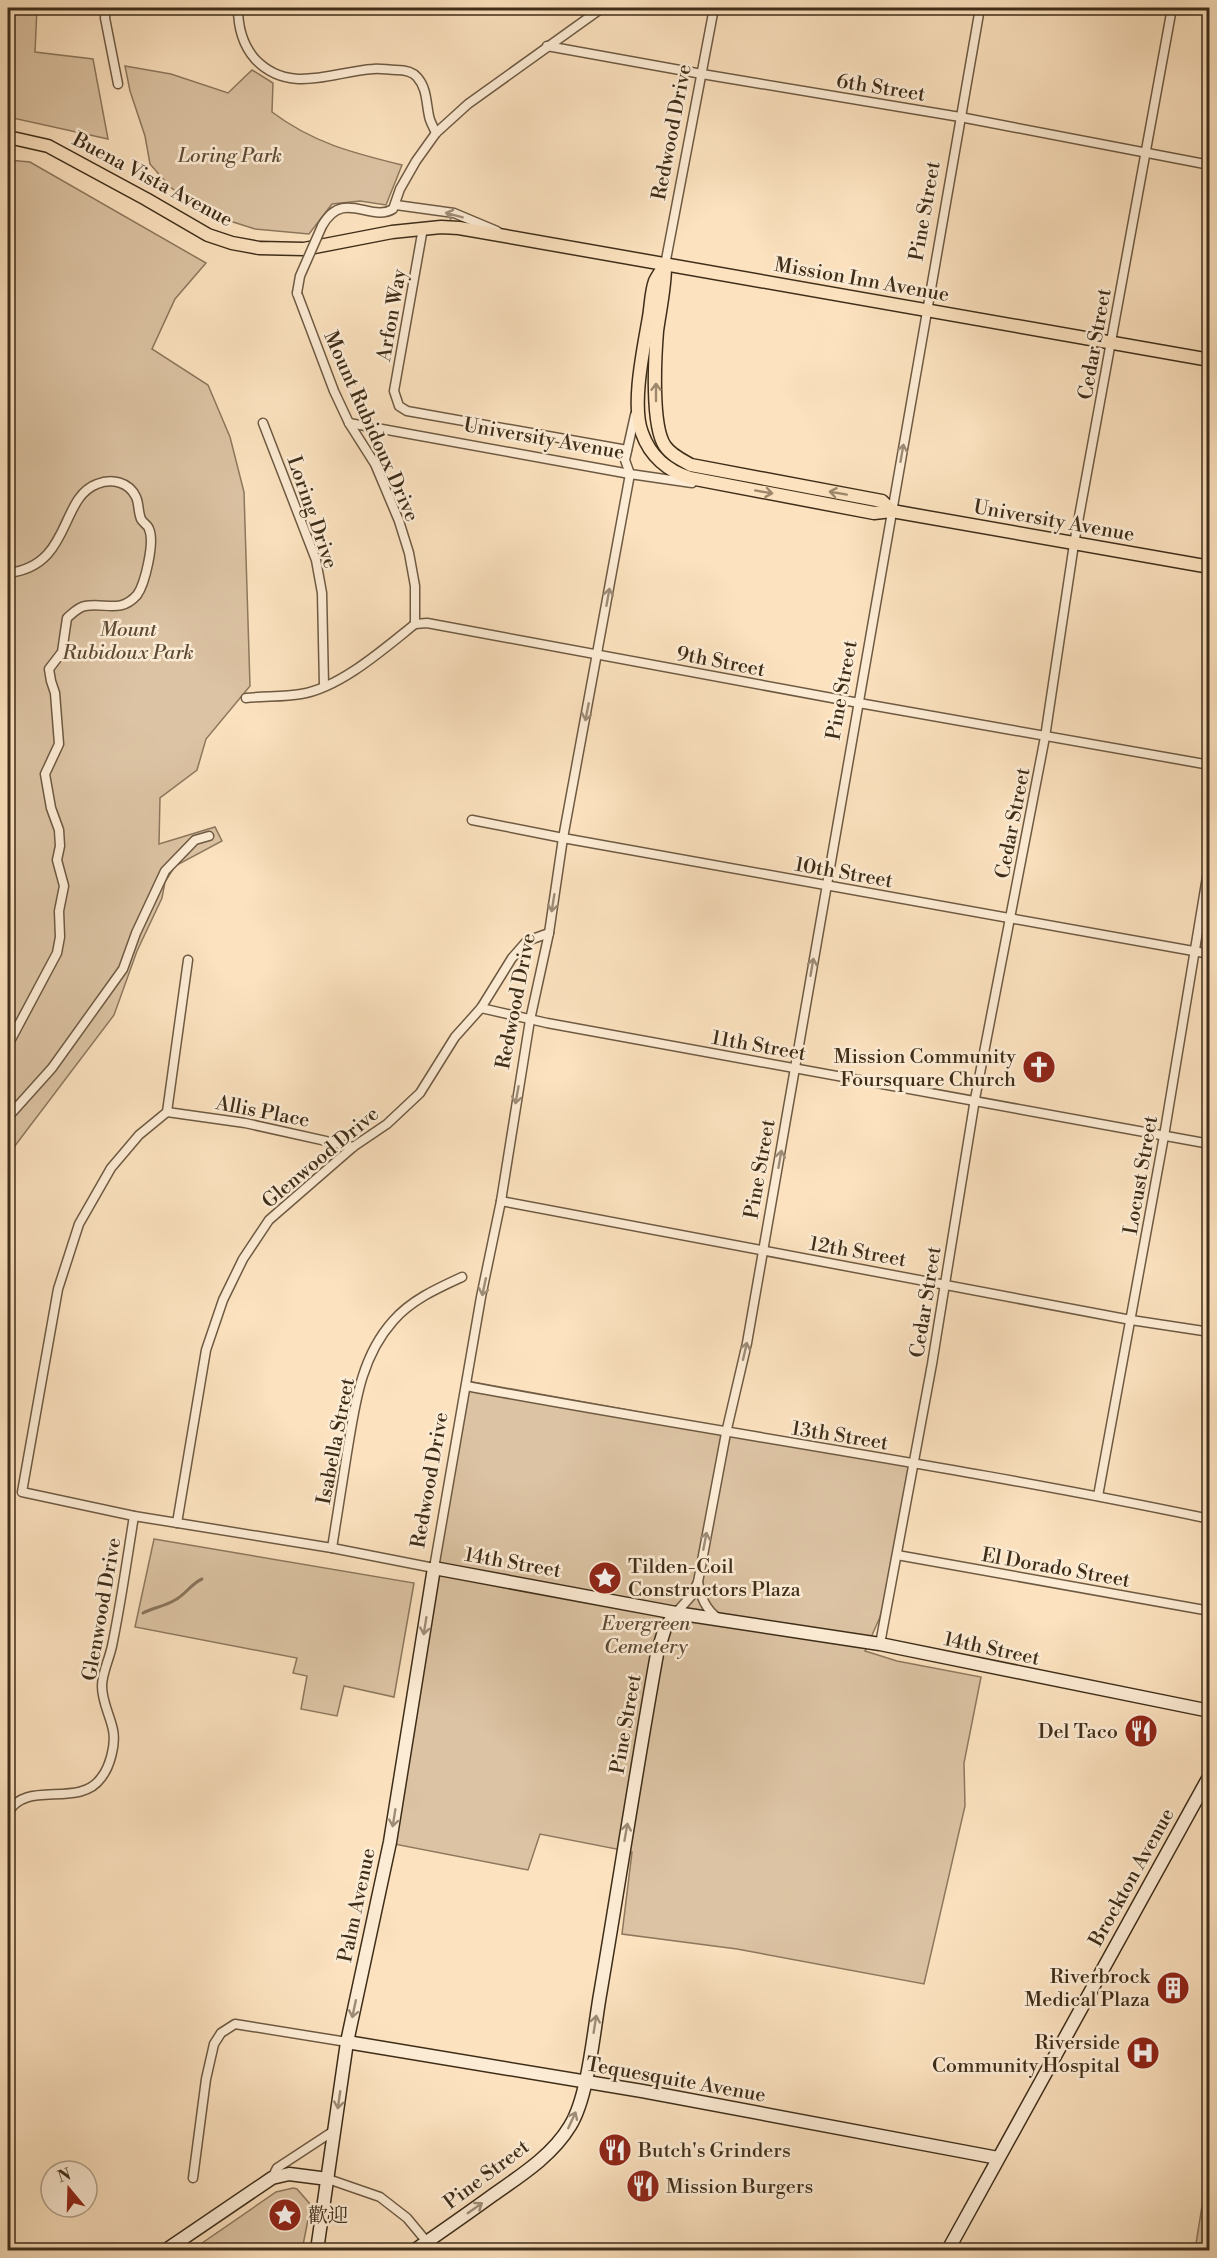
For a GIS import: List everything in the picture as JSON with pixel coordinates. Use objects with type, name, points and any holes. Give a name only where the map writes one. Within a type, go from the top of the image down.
[{"type":"main road","name":"Buena Vista Avenue","points":[[8,137],[48,146],[208,235],[232,243],[259,248],[304,249],[423,228]]},
{"type":"main road","name":"Mission Inn Avenue","points":[[423,228],[459,228],[508,235],[665,265],[1209,360]]},
{"type":"main road","name":"Redwood Drive","points":[[642,434],[638,400],[642,360],[655,281],[665,265]]},
{"type":"main road","name":"Redwood Drive","points":[[662,441],[657,424],[657,331],[665,283],[665,265]]},
{"type":"main road","name":"University Avenue","points":[[642,434],[659,459],[675,473],[690,478],[879,513],[892,511],[1209,567]]},
{"type":"main road","name":"University Avenue","points":[[662,441],[676,457],[691,465],[878,500],[892,511]]},
{"type":"street","points":[[106,8],[105,18],[118,84]]},
{"type":"street","points":[[238,8],[238,21],[244,42],[249,52],[266,71],[292,79],[318,79],[373,69],[405,70],[416,76],[425,89],[429,118],[436,133]]},
{"type":"street","points":[[396,205],[400,189],[436,133],[468,104],[602,8]]},
{"type":"street","name":"Redwood Drive","points":[[665,265],[714,8]]},
{"type":"street","name":"Pine Street","points":[[415,2250],[532,2166],[552,2148],[570,2127],[585,2082],[657,1653],[665,1628],[691,1596],[698,1582],[726,1433],[747,1343],[980,8]]},
{"type":"street","name":"Cedar Street","points":[[880,1644],[914,1463],[975,1099],[1045,736],[1074,543],[1172,8]]},
{"type":"street","name":"6th Street","points":[[547,46],[960,117],[1209,165]]},
{"type":"street","name":"Mount Rubidoux Drive","points":[[396,205],[382,212],[353,207],[332,214],[322,226],[300,276],[297,293],[334,391],[349,423],[375,464],[399,521],[409,553],[415,586],[415,624]]},
{"type":"street","name":"Mission Inn Avenue","points":[[396,205],[454,213],[508,235]]},
{"type":"street","name":"Arfon Way","points":[[399,406],[394,391],[423,228]]},
{"type":"street","name":"Redwood Drive","points":[[434,1568],[501,1201],[530,1020],[549,933],[563,838],[630,474],[625,460],[638,400]]},
{"type":"street","name":"University Avenue","points":[[399,406],[407,411],[628,447]]},
{"type":"street","name":"Loring Drive","points":[[263,423],[316,560],[322,593],[324,686]]},
{"type":"street","name":"University Avenue","points":[[349,423],[630,474],[719,487],[732,486]]},
{"type":"street","points":[[628,447],[642,434],[662,441]]},
{"type":"street","points":[[8,573],[22,571],[45,556],[63,533],[76,503],[90,487],[98,483],[120,482],[129,487],[137,498],[141,520],[149,528],[151,540],[142,587],[134,598],[114,608],[85,606],[66,618],[62,652],[49,669],[56,693],[59,744],[45,774],[51,808],[59,830],[60,846],[57,860],[64,886],[59,911],[60,937],[57,953],[8,1045]]},
{"type":"street","name":"9th Street","points":[[415,624],[427,623],[859,704],[1209,765]]},
{"type":"street","points":[[246,698],[302,694],[324,686],[347,675],[415,624]]},
{"type":"street","name":"10th Street","points":[[472,820],[1209,954]]},
{"type":"street","points":[[8,1117],[52,1068],[123,969],[135,933],[165,871],[195,840],[209,836]]},
{"type":"street","name":"Locust Street","points":[[1098,1496],[1164,1136],[1196,952],[1209,859]]},
{"type":"street","name":"Glenwood Drive","points":[[177,1523],[206,1350],[223,1300],[243,1259],[269,1220],[353,1147],[387,1124],[420,1093],[456,1037],[481,1008],[512,958],[527,941],[549,933]]},
{"type":"street","points":[[166,1112],[188,960]]},
{"type":"street","name":"11th Street","points":[[481,1008],[530,1020],[975,1099],[1209,1144]]},
{"type":"street","name":"Allis Place","points":[[166,1112],[245,1123],[353,1147]]},
{"type":"street","name":"14th Street","points":[[166,1112],[138,1135],[111,1168],[79,1224],[58,1289],[22,1492],[134,1516],[332,1548],[676,1613],[880,1644],[1209,1711]]},
{"type":"street","name":"12th Street","points":[[501,1201],[1131,1320],[1209,1332]]},
{"type":"street","name":"Isabella Street","points":[[332,1548],[358,1388],[375,1346],[393,1321],[410,1306],[438,1288],[462,1277]]},
{"type":"street","name":"13th Street","points":[[466,1386],[726,1433],[914,1463],[1098,1496],[1209,1519]]},
{"type":"street","name":"Glenwood Drive","points":[[8,1813],[12,1805],[21,1799],[79,1792],[92,1788],[102,1778],[108,1764],[114,1732],[102,1698],[102,1683],[111,1649],[134,1516]]},
{"type":"street","name":"El Dorado Street","points":[[897,1555],[1209,1611]]},
{"type":"street","name":"Palm Avenue","points":[[317,2250],[347,2042],[390,1842],[434,1568]]},
{"type":"street","points":[[698,1582],[705,1604],[711,1613],[720,1619]]},
{"type":"street","name":"Brockton Avenue","points":[[948,2250],[1209,1774]]},
{"type":"street","points":[[193,2178],[206,2079],[214,2044],[221,2033],[235,2024],[347,2042]]},
{"type":"street","name":"Tequesquite Avenue","points":[[347,2042],[585,2082],[998,2158]]},
{"type":"street","points":[[272,2178],[277,2168],[335,2130]]},
{"type":"street","points":[[166,2250],[272,2178],[289,2174],[328,2179],[380,2197],[407,2218],[427,2242]]},
{"type":"green space","points":[[8,8],[37,8],[35,52],[93,59],[108,139],[8,117]]},
{"type":"green space","name":"Loring Park","points":[[125,66],[171,74],[228,93],[252,70],[273,83],[272,112],[287,123],[334,146],[402,165],[386,205],[360,201],[332,204],[309,234],[255,229],[208,214],[170,187],[150,164],[145,136],[130,91]]},
{"type":"green space","name":"Mount Rubidoux Park","points":[[8,160],[30,162],[206,263],[175,299],[152,349],[208,385],[230,437],[244,492],[250,686],[206,739],[197,770],[160,798],[159,844],[215,827],[222,841],[175,866],[165,882],[162,898],[137,951],[114,1015],[8,1155]]},
{"type":"green space","name":"Evergreen Cemetery","points":[[467,1381],[912,1461],[888,1586],[880,1617],[865,1651],[897,1661],[981,1677],[964,1763],[965,1806],[924,1984],[737,1949],[622,1934],[632,1852],[540,1834],[528,1870],[394,1844]]},
{"type":"green space","points":[[154,1539],[414,1583],[394,1697],[344,1686],[337,1716],[301,1709],[307,1676],[293,1673],[297,1658],[135,1627]]},
{"type":"green space","points":[[297,2189],[311,2205],[302,2250],[192,2250],[276,2192]]},
{"type":"green space","points":[[1203,2200],[1209,2201],[1209,2250],[1195,2250]]},
{"type":"waterway","points":[[143,1613],[175,1600],[202,1579]]},
{"type":"place","name":"Mission Community Foursquare Church","points":[[1039,1067]]},
{"type":"place","name":"Tilden-Coil Constructors Plaza","points":[[605,1578]]},
{"type":"place","name":"Del Taco","points":[[1141,1731]]},
{"type":"place","name":"Riverbrock Medical Plaza","points":[[1173,1988]]},
{"type":"place","name":"Riverside Community Hospital","points":[[1143,2053]]},
{"type":"place","name":"Butch's Grinders","points":[[615,2150]]},
{"type":"place","name":"Mission Burgers","points":[[643,2186]]},
{"type":"place","name":"歡迎","points":[[285,2215]]}]
